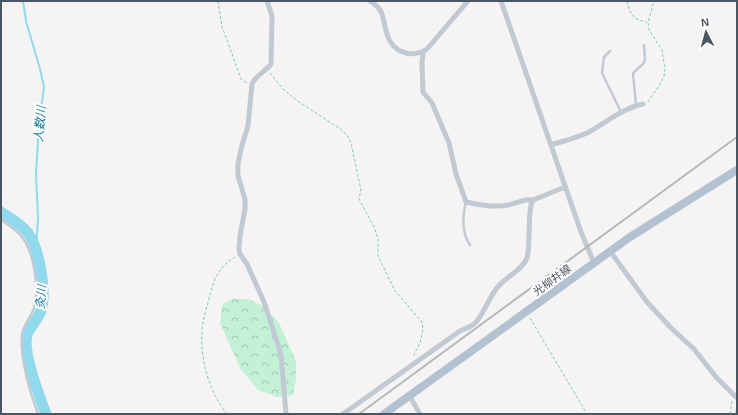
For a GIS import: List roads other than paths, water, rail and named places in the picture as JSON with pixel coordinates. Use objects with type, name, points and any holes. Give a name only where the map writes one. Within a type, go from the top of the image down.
[{"type":"main road","name":"光柳井線","points":[[384,414],[610,251],[650,224],[737,170]]},
{"type":"street","points":[[267,1],[272,16],[271,64],[267,70],[255,78],[252,84],[248,126],[238,164],[238,176],[245,199],[246,209],[240,236],[240,254],[247,264],[264,302],[281,355],[286,414]]},
{"type":"street","points":[[370,1],[379,8],[382,14],[389,41],[395,48],[408,54],[423,52],[430,46],[468,1]]},
{"type":"street","points":[[501,1],[565,187],[594,263]]},
{"type":"street","points":[[423,52],[423,92],[432,104],[449,143],[456,174],[466,202],[484,206],[500,206],[526,200],[533,200],[565,187]]},
{"type":"street","points":[[551,145],[588,132],[621,112],[636,105],[643,104]]},
{"type":"street","points":[[343,414],[460,330],[476,323],[490,297],[498,286],[518,270],[526,260],[530,226],[530,204],[533,200]]},
{"type":"street","points":[[610,251],[647,302],[671,328],[694,349],[716,377],[736,396]]},
{"type":"street","points":[[409,395],[420,414]]},
{"type":"lane","points":[[636,105],[633,73],[643,64],[645,60],[644,45]]},
{"type":"lane","points":[[610,51],[604,57],[602,73],[621,112]]},
{"type":"lane","points":[[466,202],[464,232],[466,240],[470,245]]},
{"type":"lane","points":[[1,220],[15,229],[23,237],[28,247],[35,277],[36,297],[34,308],[22,333],[21,347],[38,414]]},
{"type":"waterway","name":"人数川","points":[[23,1],[26,21],[44,87],[39,124],[36,174],[38,217],[36,250]]},
{"type":"waterway","name":"灸川","points":[[1,212],[19,224],[28,233],[36,249],[39,260],[43,284],[42,305],[39,316],[27,334],[26,342],[32,374],[46,414]]},
{"type":"waterway","points":[[736,414],[737,408]]},
{"type":"railway","points":[[359,414],[737,137]]}]
